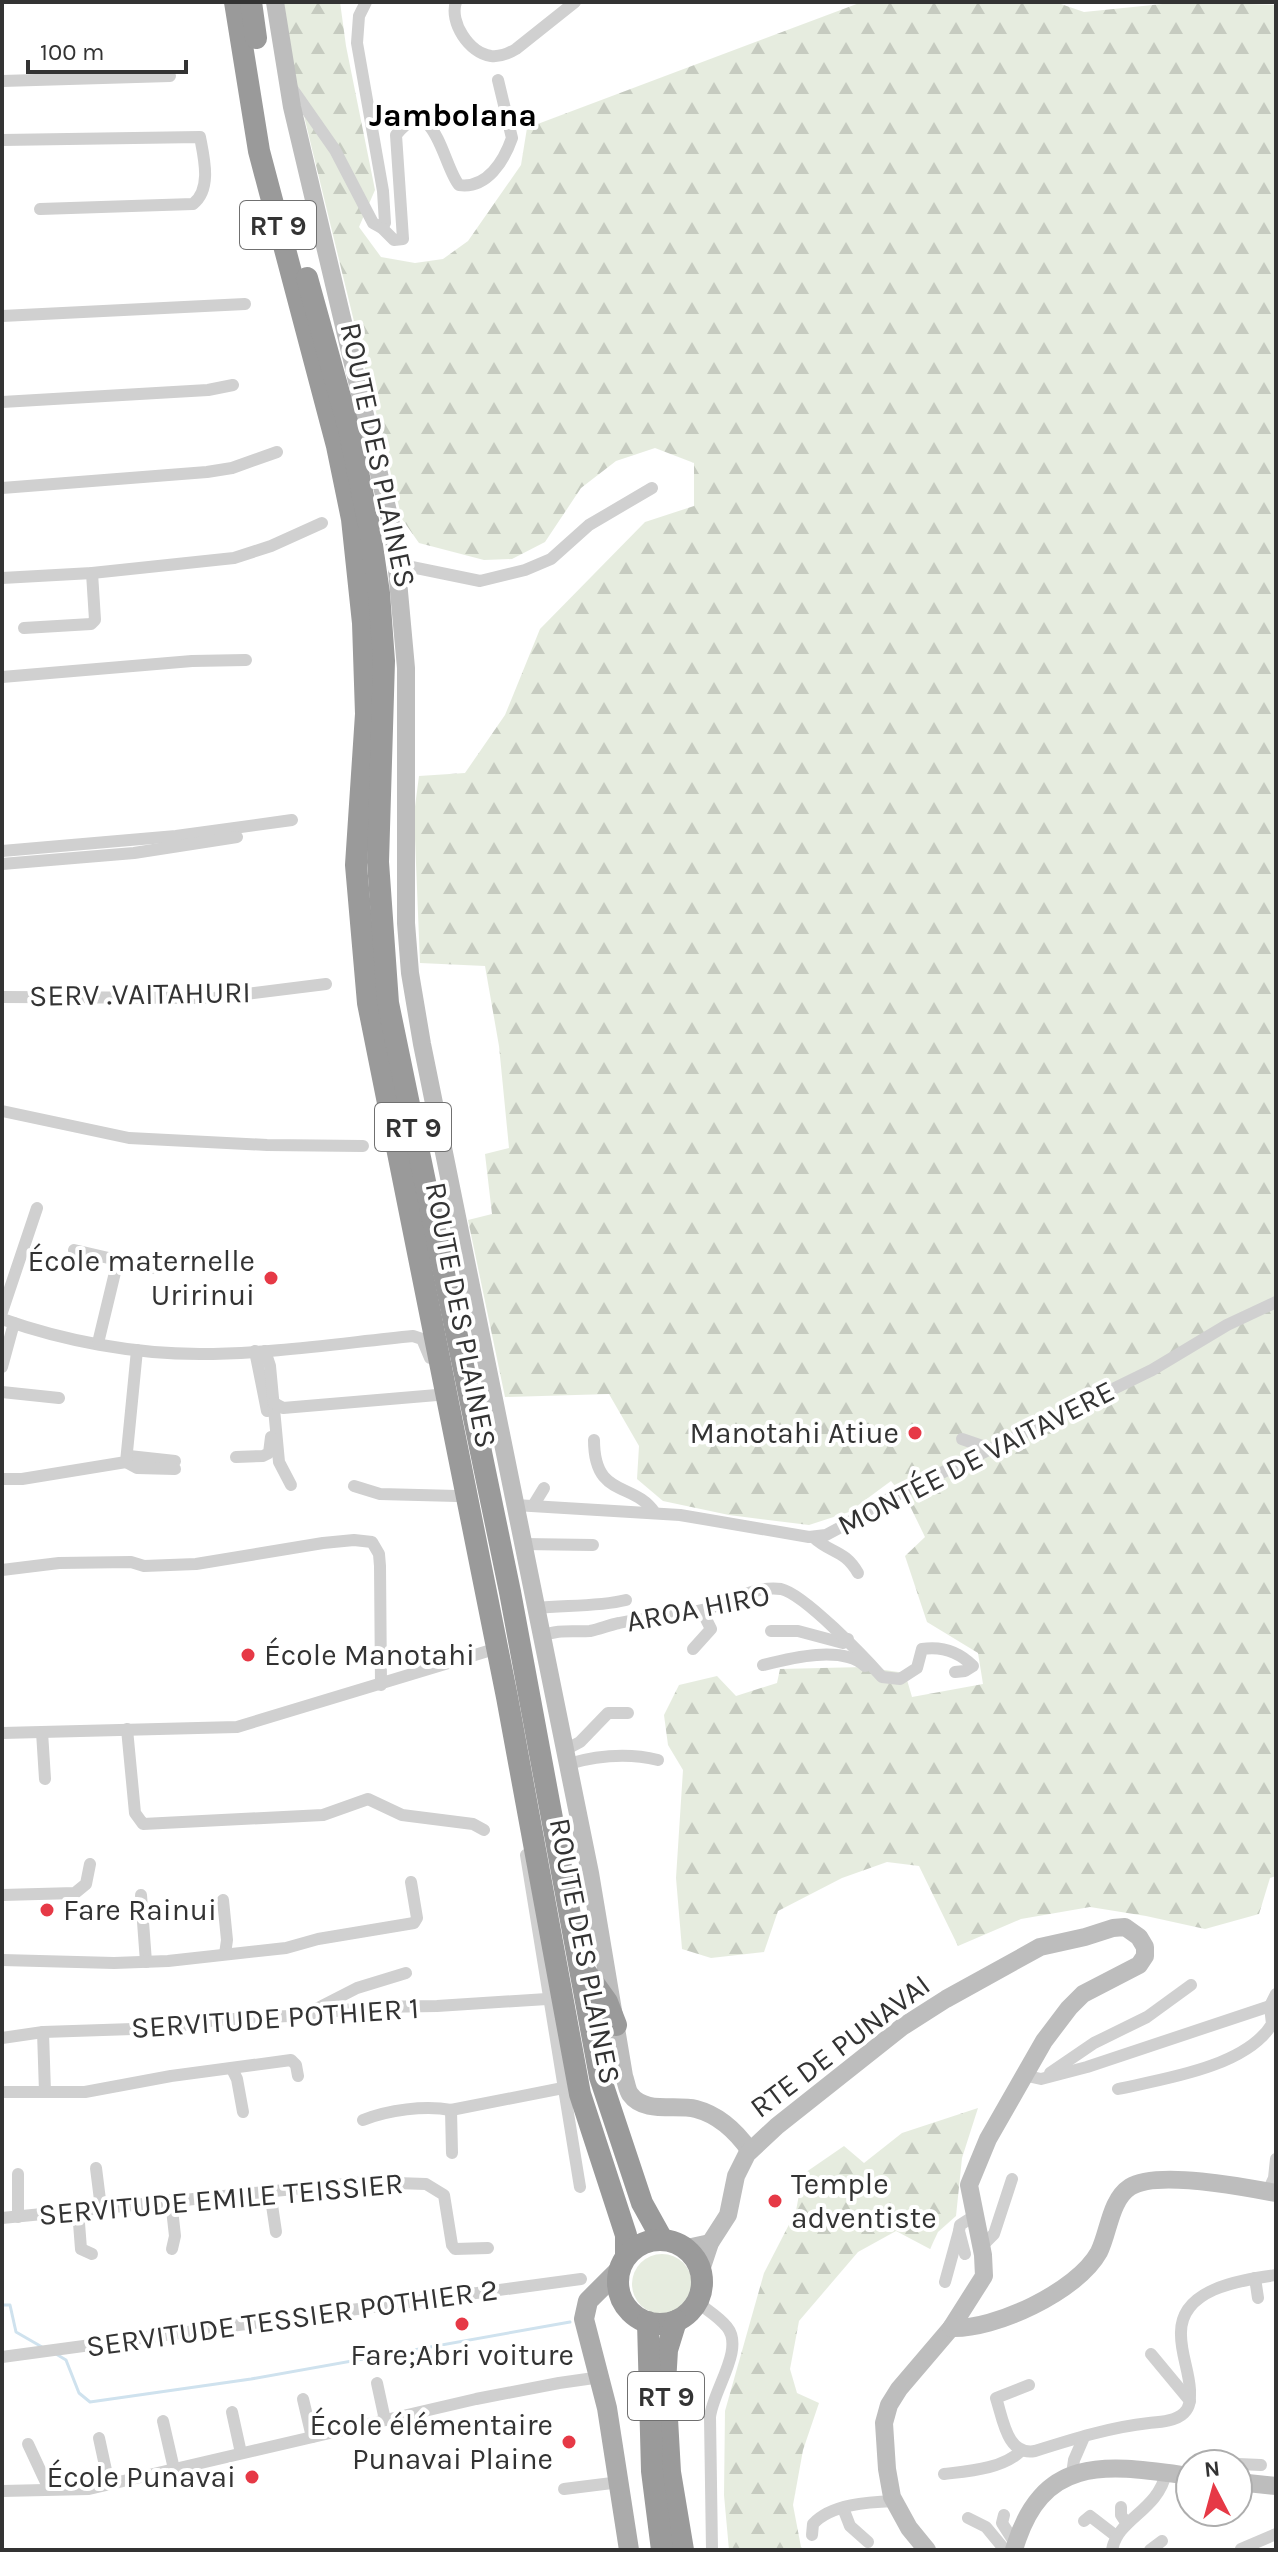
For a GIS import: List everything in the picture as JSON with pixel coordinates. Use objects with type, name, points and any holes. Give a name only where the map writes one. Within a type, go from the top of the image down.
[{"type":"highway","name":"ROUTE DES PLAINES","points":[[235,2],[259,151],[337,446],[352,519],[363,623],[366,714],[356,865],[368,1003],[507,1697],[580,2094],[626,2235],[622,2263]]},
{"type":"highway","name":"ROUTE DES PLAINES","points":[[251,2],[271,134],[289,217],[349,429],[379,593],[384,661],[378,862],[388,1003],[510,1592],[603,2089],[642,2203],[662,2239]]},
{"type":"highway","points":[[578,1961],[607,2002],[616,2025]]},
{"type":"highway","points":[[600,2289],[631,2313],[648,2322],[662,2324],[684,2316],[697,2302],[702,2286],[701,2270],[687,2248],[662,2239],[642,2243],[622,2263]]},
{"type":"highway","name":"RT 9","points":[[600,2289],[622,2263]]},
{"type":"highway","name":"RT 9","points":[[676,2321],[667,2350],[665,2383],[670,2472],[683,2550]]},
{"type":"highway","name":"RT 9","points":[[648,2322],[652,2471],[662,2550]]},
{"type":"main road","name":"ROUTE DES PLAINES","points":[[275,2],[287,82],[389,513],[397,564],[406,668],[404,886],[410,973],[524,1506],[523,1544],[567,1757],[630,2095],[646,2106],[693,2108],[709,2114],[733,2129],[750,2151]]},
{"type":"main road","name":"RTE DE PUNAVAI","points":[[701,2270],[710,2243],[728,2215],[736,2176],[750,2151],[902,2027],[1040,1947],[1113,1928],[1125,1927],[1139,1937],[1145,1947],[1145,1956],[1139,1965],[1083,1994],[1044,2041],[1032,2077],[988,2139],[969,2185],[974,2216],[973,2250],[984,2276],[951,2328],[889,2405],[884,2423],[885,2444],[894,2501],[909,2528],[927,2550]]},
{"type":"main road","points":[[951,2328],[966,2329],[1018,2312],[1083,2274],[1099,2252],[1119,2197],[1129,2187],[1142,2181],[1170,2179],[1272,2192]]},
{"type":"main road","points":[[687,2248],[710,2243]]},
{"type":"main road","points":[[600,2289],[588,2301],[584,2319],[601,2377],[629,2548]]},
{"type":"main road","points":[[1013,2549],[1034,2504],[1051,2487],[1072,2474],[1098,2467],[1174,2474]]},
{"type":"main road","points":[[1254,2484],[1276,2486]]},
{"type":"street","points":[[366,2],[359,16],[357,43],[383,191],[385,223],[382,228]]},
{"type":"street","points":[[456,2],[454,18],[464,37],[477,49],[493,56],[516,49],[575,2]]},
{"type":"street","points":[[2,81],[170,76]]},
{"type":"street","points":[[287,82],[335,150],[373,223],[394,240],[404,237],[396,135],[409,123],[424,121],[430,124],[459,185],[477,184],[494,170],[512,138],[498,80]]},
{"type":"street","points":[[2,140],[200,137],[205,183],[202,195],[193,204],[40,209]]},
{"type":"street","points":[[2,316],[245,304]]},
{"type":"street","points":[[2,402],[208,390],[233,385]]},
{"type":"street","points":[[2,488],[207,472],[232,468],[277,452]]},
{"type":"street","points":[[397,564],[480,581],[525,570],[551,559],[589,525],[652,488]]},
{"type":"street","points":[[2,578],[92,573],[243,556],[322,523]]},
{"type":"street","points":[[24,628],[91,624],[95,620],[92,573]]},
{"type":"street","points":[[2,677],[192,661],[246,660]]},
{"type":"street","points":[[2,851],[176,836],[292,820]]},
{"type":"street","points":[[2,864],[134,853],[237,837]]},
{"type":"street","name":"SERV .VAITAHURI","points":[[2,997],[214,998],[326,984]]},
{"type":"street","points":[[2,1111],[129,1138],[363,1146]]},
{"type":"street","points":[[2,1312],[37,1208]]},
{"type":"street","points":[[74,1250],[152,1268]]},
{"type":"street","points":[[98,1343],[118,1260]]},
{"type":"street","name":"MONTÉE DE VAITAVERE","points":[[524,1506],[680,1515],[813,1537],[826,1535],[880,1503],[1152,1370],[1227,1325],[1276,1302]]},
{"type":"street","points":[[2,1367],[8,1321],[137,1350],[200,1354],[413,1336],[422,1339],[429,1353],[515,1784],[532,1906],[580,2187]]},
{"type":"street","points":[[127,1459],[137,1350]]},
{"type":"street","points":[[260,1351],[268,1357],[279,1462],[291,1485]]},
{"type":"street","points":[[236,1457],[263,1456],[271,1451],[260,1351]]},
{"type":"street","points":[[2,1392],[59,1398]]},
{"type":"street","points":[[274,1403],[283,1408],[437,1395]]},
{"type":"street","points":[[962,1439],[991,1449]]},
{"type":"street","points":[[594,1440],[598,1465],[606,1481],[648,1503],[655,1513]]},
{"type":"street","points":[[127,1459],[137,1468],[175,1465]]},
{"type":"street","points":[[2,1479],[37,1477],[127,1459]]},
{"type":"street","points":[[354,1486],[380,1494],[457,1496]]},
{"type":"street","points":[[524,1506],[544,1488]]},
{"type":"street","points":[[813,1537],[850,1558],[858,1573]]},
{"type":"street","points":[[2,1570],[59,1563],[196,1564],[323,1543],[372,1542],[379,1554],[380,1566],[381,1685]]},
{"type":"street","points":[[523,1544],[593,1545]]},
{"type":"street","name":"AROA HIRO","points":[[542,1636],[555,1631],[597,1630],[621,1622],[696,1611],[751,1592],[778,1589],[790,1592],[848,1639],[882,1677],[900,1679]]},
{"type":"street","points":[[536,1608],[626,1600]]},
{"type":"street","points":[[593,1604],[597,1630]]},
{"type":"street","points":[[693,1649],[711,1629],[705,1617],[696,1611]]},
{"type":"street","points":[[771,1631],[798,1631],[843,1643],[848,1639]]},
{"type":"street","points":[[763,1665],[806,1656],[856,1657],[886,1684],[917,1668],[922,1649],[937,1647],[956,1654],[973,1666],[955,1672]]},
{"type":"street","points":[[2,1733],[237,1727],[488,1651]]},
{"type":"street","points":[[567,1757],[608,1713],[628,1713]]},
{"type":"street","points":[[127,1729],[135,1813],[143,1824],[323,1815],[368,1799],[402,1815],[473,1824],[484,1830]]},
{"type":"street","points":[[42,1732],[45,1779]]},
{"type":"street","points":[[567,1757],[632,1756],[658,1760]]},
{"type":"street","points":[[2,1895],[75,1893],[86,1884],[90,1864]]},
{"type":"street","points":[[2,1960],[146,1962],[286,1948],[318,1939],[414,1923],[417,1918],[411,1882]]},
{"type":"street","points":[[141,1895],[146,1962]]},
{"type":"street","points":[[223,1900],[227,1940],[225,1954]]},
{"type":"street","points":[[308,2014],[357,1988],[406,1973]]},
{"type":"street","points":[[1032,2077],[1147,2017],[1191,1985]]},
{"type":"street","points":[[1118,2089],[1172,2077],[1239,2053],[1268,2031],[1276,1994]]},
{"type":"street","name":"SERVITUDE POTHIER 1","points":[[2,2038],[43,2032],[163,2028],[227,2018],[373,2007],[547,1999]]},
{"type":"street","points":[[1032,2077],[1118,2059],[1273,2005]]},
{"type":"street","points":[[43,2032],[45,2092]]},
{"type":"street","points":[[2,2092],[85,2092],[171,2076],[291,2060],[296,2065],[298,2076]]},
{"type":"street","points":[[232,2069],[243,2112]]},
{"type":"street","points":[[363,2120],[388,2113],[439,2108],[451,2110],[563,2088]]},
{"type":"street","points":[[451,2110],[452,2153]]},
{"type":"street","points":[[1272,2192],[1276,2159]]},
{"type":"street","points":[[96,2168],[101,2208]]},
{"type":"street","points":[[18,2174],[18,2217]]},
{"type":"street","points":[[959,2231],[973,2250],[994,2234],[1012,2179]]},
{"type":"street","name":"SERVITUDE EMILE TEISSIER","points":[[2,2218],[366,2182],[426,2184],[444,2195],[455,2249],[488,2248]]},
{"type":"street","points":[[270,2192],[276,2232]]},
{"type":"street","points":[[171,2200],[175,2236],[172,2249]]},
{"type":"street","points":[[78,2210],[81,2249],[92,2254]]},
{"type":"street","points":[[945,2282],[959,2231],[964,2221],[974,2216]]},
{"type":"street","points":[[1029,2385],[996,2398],[1014,2446],[1021,2451],[1035,2451],[1127,2425],[1184,2414],[1190,2401],[1180,2333],[1182,2322],[1196,2301],[1219,2287],[1276,2275]]},
{"type":"street","points":[[1255,2278],[1258,2298]]},
{"type":"street","name":"SERVITUDE TESSIER POTHIER 2","points":[[2,2357],[600,2289]]},
{"type":"street","points":[[697,2302],[724,2323],[733,2340],[730,2358],[711,2406],[712,2550]]},
{"type":"street","points":[[1151,2354],[1190,2401]]},
{"type":"street","points":[[2,2491],[89,2489],[385,2420],[548,2385],[601,2377]]},
{"type":"street","points":[[377,2383],[385,2420]]},
{"type":"street","points":[[303,2399],[312,2437]]},
{"type":"street","points":[[232,2412],[241,2453]]},
{"type":"street","points":[[163,2421],[174,2469]]},
{"type":"street","points":[[1072,2474],[1074,2460],[1084,2437]]},
{"type":"street","points":[[99,2438],[109,2484]]},
{"type":"street","points":[[28,2444],[49,2489]]},
{"type":"street","points":[[944,2474],[994,2465],[1013,2458],[1021,2451]]},
{"type":"street","points":[[1254,2465],[1261,2465]]},
{"type":"street","points":[[1112,2550],[1116,2536],[1150,2505],[1160,2491],[1166,2473]]},
{"type":"street","points":[[564,2489],[620,2482]]},
{"type":"street","points":[[812,2535],[813,2524],[818,2518],[843,2508],[894,2501]]},
{"type":"street","points":[[1121,2507],[1121,2515],[1127,2524]]},
{"type":"street","points":[[843,2508],[850,2526],[868,2542]]},
{"type":"street","points":[[1004,2515],[1002,2523],[1013,2549]]},
{"type":"street","points":[[1084,2521],[1090,2516],[1116,2536]]},
{"type":"street","points":[[968,2518],[986,2527],[1013,2549]]},
{"type":"street","points":[[1241,2549],[1276,2534]]},
{"type":"street","points":[[1150,2550],[1162,2541]]},
{"type":"green space","points":[[280,2],[340,2],[375,190],[359,227],[381,257],[415,263],[443,259],[468,241],[521,165],[527,128],[862,2],[1055,2],[1084,12],[1182,2],[1276,5],[1276,1876],[1270,1878],[1259,1914],[1205,1929],[1090,1907],[1021,1919],[958,1946],[919,1866],[887,1862],[842,1878],[778,1911],[764,1952],[711,1958],[682,1949],[676,1878],[683,1770],[668,1745],[664,1715],[679,1685],[717,1676],[736,1696],[777,1683],[780,1669],[864,1667],[905,1673],[912,1697],[983,1684],[978,1653],[927,1622],[905,1556],[925,1537],[909,1504],[891,1481],[849,1512],[809,1525],[729,1515],[663,1501],[637,1479],[639,1446],[609,1394],[505,1397],[468,1220],[492,1214],[485,1154],[509,1148],[499,1046],[485,966],[420,963],[414,814],[419,776],[465,773],[505,715],[540,629],[645,522],[694,506],[694,463],[655,448],[616,461],[581,488],[545,542],[512,559],[484,560],[419,543],[402,519],[288,50]]},
{"type":"green space","points":[[978,2108],[962,2158],[956,2216],[938,2232],[930,2249],[896,2231],[858,2252],[799,2321],[790,2369],[797,2393],[819,2403],[803,2450],[793,2505],[804,2550],[729,2550],[724,2495],[725,2411],[764,2273],[796,2211],[800,2189],[796,2179],[844,2146],[864,2163],[902,2133]]},
{"type":"green space","points":[[662,2254],[674,2256],[683,2263],[690,2272],[690,2296],[683,2305],[674,2312],[662,2314],[650,2312],[641,2305],[634,2296],[632,2284],[634,2272],[641,2263],[650,2256]]},
{"type":"waterway","points":[[2,2305],[10,2305],[16,2332],[42,2347]]},
{"type":"waterway","points":[[56,2354],[66,2360],[79,2393],[90,2402],[251,2379],[570,2322]]},
{"type":"place","name":"École maternelle Uririnui","points":[[271,1278]]},
{"type":"place","name":"Manotahi Atiue","points":[[915,1433]]},
{"type":"place","name":"École Manotahi","points":[[248,1655]]},
{"type":"place","name":"Fare Rainui","points":[[47,1910]]},
{"type":"place","name":"Temple adventiste","points":[[775,2201]]},
{"type":"place","name":"Fare;Abri voiture","points":[[462,2324]]},
{"type":"place","name":"École élémentaire Punavai Plaine","points":[[569,2442]]},
{"type":"place","name":"École Punavai","points":[[252,2477]]},
{"type":"district","name":"Jambolana","points":[[453,115]]}]
